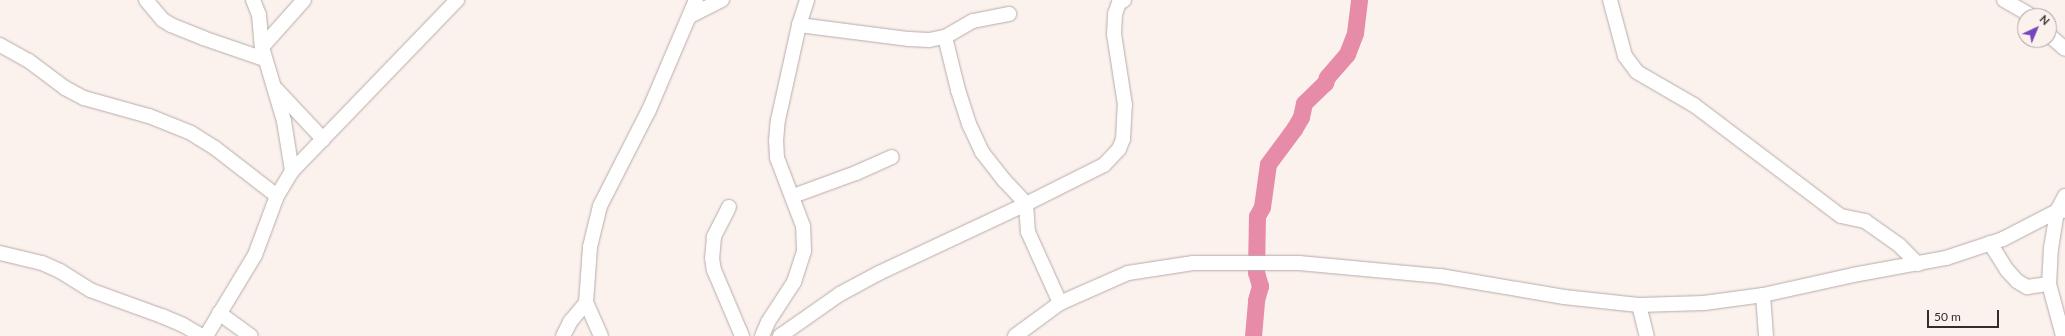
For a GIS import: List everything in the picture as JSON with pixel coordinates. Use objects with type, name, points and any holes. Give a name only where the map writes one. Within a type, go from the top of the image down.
[{"type":"street","points":[[146,0],[163,20],[171,24],[203,38],[263,53]]},
{"type":"street","points":[[253,0],[259,15],[263,53],[284,121],[292,171]]},
{"type":"street","points":[[263,53],[304,0]]},
{"type":"street","points":[[206,336],[254,255],[277,196],[292,171],[457,0]]},
{"type":"street","points":[[601,336],[586,303],[590,247],[600,206],[649,110],[696,0]]},
{"type":"street","points":[[690,16],[722,0]]},
{"type":"street","points":[[762,336],[768,322],[794,282],[804,251],[803,226],[793,196],[777,158],[776,141],[778,120],[799,25],[807,0]]},
{"type":"street","points":[[780,336],[834,298],[872,277],[1026,204],[1104,165],[1119,149],[1123,139],[1125,105],[1114,34],[1115,14],[1120,4],[1124,0]]},
{"type":"street","points":[[1610,0],[1625,56],[1637,72],[1694,106],[1841,216],[1865,221],[1899,245],[1918,264]]},
{"type":"street","points":[[2004,0],[2024,8]]},
{"type":"street","points":[[799,25],[909,39],[929,40],[945,37],[974,21],[1009,14]]},
{"type":"street","points":[[945,37],[962,103],[982,152],[1004,180],[1026,204],[1028,232],[1060,303]]},
{"type":"street","points":[[2057,42],[2065,49]]},
{"type":"street","points":[[0,45],[29,61],[65,88],[84,98],[149,116],[191,133],[215,148],[277,196]]},
{"type":"street","points":[[275,88],[323,139]]},
{"type":"street","points":[[793,196],[844,178],[892,157]]},
{"type":"street","points":[[2063,336],[2049,284],[2050,247],[2065,196]]},
{"type":"street","points":[[729,206],[714,237],[712,258],[714,270],[742,336]]},
{"type":"street","points":[[1015,336],[1060,303],[1128,273],[1193,263],[1299,263],[1440,276],[1564,297],[1639,305],[1704,303],[1764,295],[1853,275],[1946,258],[2003,239],[2061,211]]},
{"type":"street","points":[[1990,243],[2007,270],[2017,281],[2027,287],[2049,284]]},
{"type":"street","points":[[0,253],[42,263],[60,271],[90,290],[162,316],[183,325],[202,336]]},
{"type":"street","points":[[1764,295],[1766,336]]},
{"type":"street","points":[[563,336],[570,322],[586,303]]},
{"type":"street","points":[[1639,305],[1647,336]]},
{"type":"street","points":[[219,313],[251,336]]},
{"type":"waterway","points":[[1253,336],[1256,300],[1260,286],[1256,272],[1257,216],[1262,207],[1268,164],[1294,129],[1301,117],[1304,103],[1325,83],[1327,77],[1347,54],[1355,33],[1359,0]]}]
